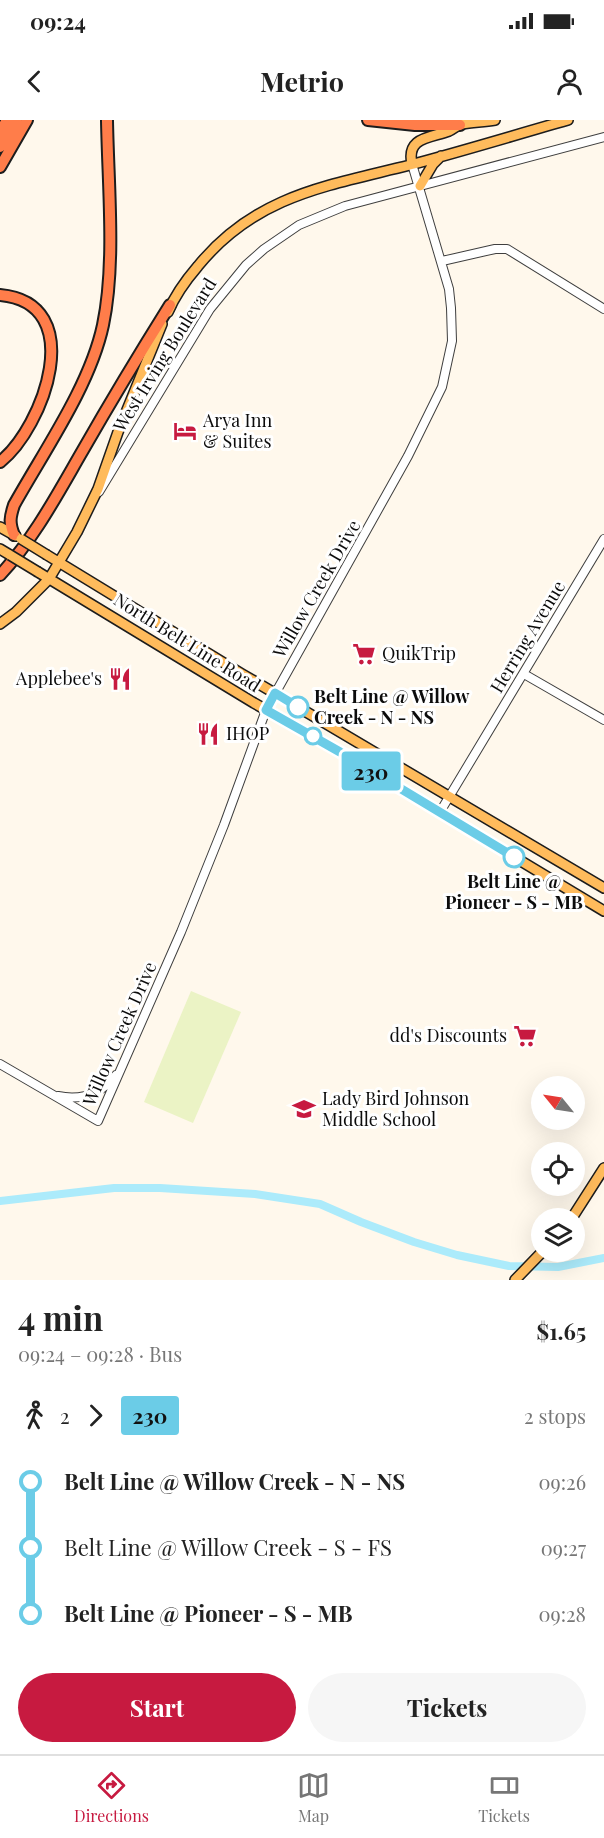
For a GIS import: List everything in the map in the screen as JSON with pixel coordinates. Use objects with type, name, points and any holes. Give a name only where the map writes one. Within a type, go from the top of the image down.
[{"type":"highway","points":[[0,132],[7,120]]},
{"type":"highway","points":[[0,147],[16,120]]},
{"type":"highway","points":[[0,167],[27,120]]},
{"type":"highway","points":[[17,537],[10,525],[14,505],[83,380],[103,327],[110,270],[107,120]]},
{"type":"highway","points":[[368,120],[415,125],[460,124]]},
{"type":"highway","points":[[0,295],[11,296],[26,303],[38,313],[47,326],[52,360],[42,400],[33,421],[10,454],[0,462]]},
{"type":"highway","points":[[0,575],[31,537],[47,512],[170,305]]},
{"type":"main road","points":[[412,164],[410,155],[416,143],[424,138],[452,130],[460,124],[495,120]]},
{"type":"main road","name":"West Irving Boulevard","points":[[0,624],[16,612],[49,579],[89,509],[170,305],[211,251],[244,222],[267,208],[314,188],[442,156],[568,120]]},
{"type":"main road","points":[[420,186],[433,164],[442,156]]},
{"type":"main road","name":"North Belt Line Road","points":[[0,527],[604,888]]},
{"type":"main road","name":"North Belt Line Road","points":[[0,549],[604,911]]},
{"type":"main road","points":[[578,1208],[604,1168]]},
{"type":"main road","points":[[515,1280],[532,1262]]},
{"type":"street","name":"West Irving Boulevard","points":[[89,509],[210,309],[246,265],[283,235],[309,220],[345,206],[604,137]]},
{"type":"street","name":"Willow Creek Drive","points":[[49,1094],[98,1121],[215,847],[266,710],[366,532],[439,394],[449,359],[452,325],[449,289],[412,164]]},
{"type":"street","points":[[442,261],[495,249],[507,249],[604,309]]},
{"type":"street","name":"Herring Avenue","points":[[440,812],[604,539]]},
{"type":"street","points":[[524,674],[604,720]]},
{"type":"street","points":[[0,1064],[49,1094],[73,1099],[98,1092],[111,1082],[123,1067]]},
{"type":"green space","points":[[191,991],[241,1012],[193,1123],[144,1102]]},
{"type":"waterway","points":[[0,1201],[114,1188],[160,1188],[255,1194],[320,1204],[414,1242],[457,1255],[509,1266],[558,1267],[604,1258]]},
{"type":"bus line","name":"230","points":[[298,707],[275,693],[266,710],[514,857]]},
{"type":"place","name":"Arya Inn & Suites","points":[[185,431]]},
{"type":"place","name":"QuikTrip","points":[[364,654]]},
{"type":"place","name":"Applebee's","points":[[120,679]]},
{"type":"place","name":"Belt Line @ Willow Creek - N - NS","points":[[298,707]]},
{"type":"place","name":"IHOP","points":[[208,734]]},
{"type":"place","name":"Belt Line @ Pioneer - S - MB","points":[[514,857]]},
{"type":"place","name":"dd's Discounts","points":[[525,1036]]},
{"type":"place","name":"Lady Bird Johnson Middle School","points":[[304,1109]]}]
